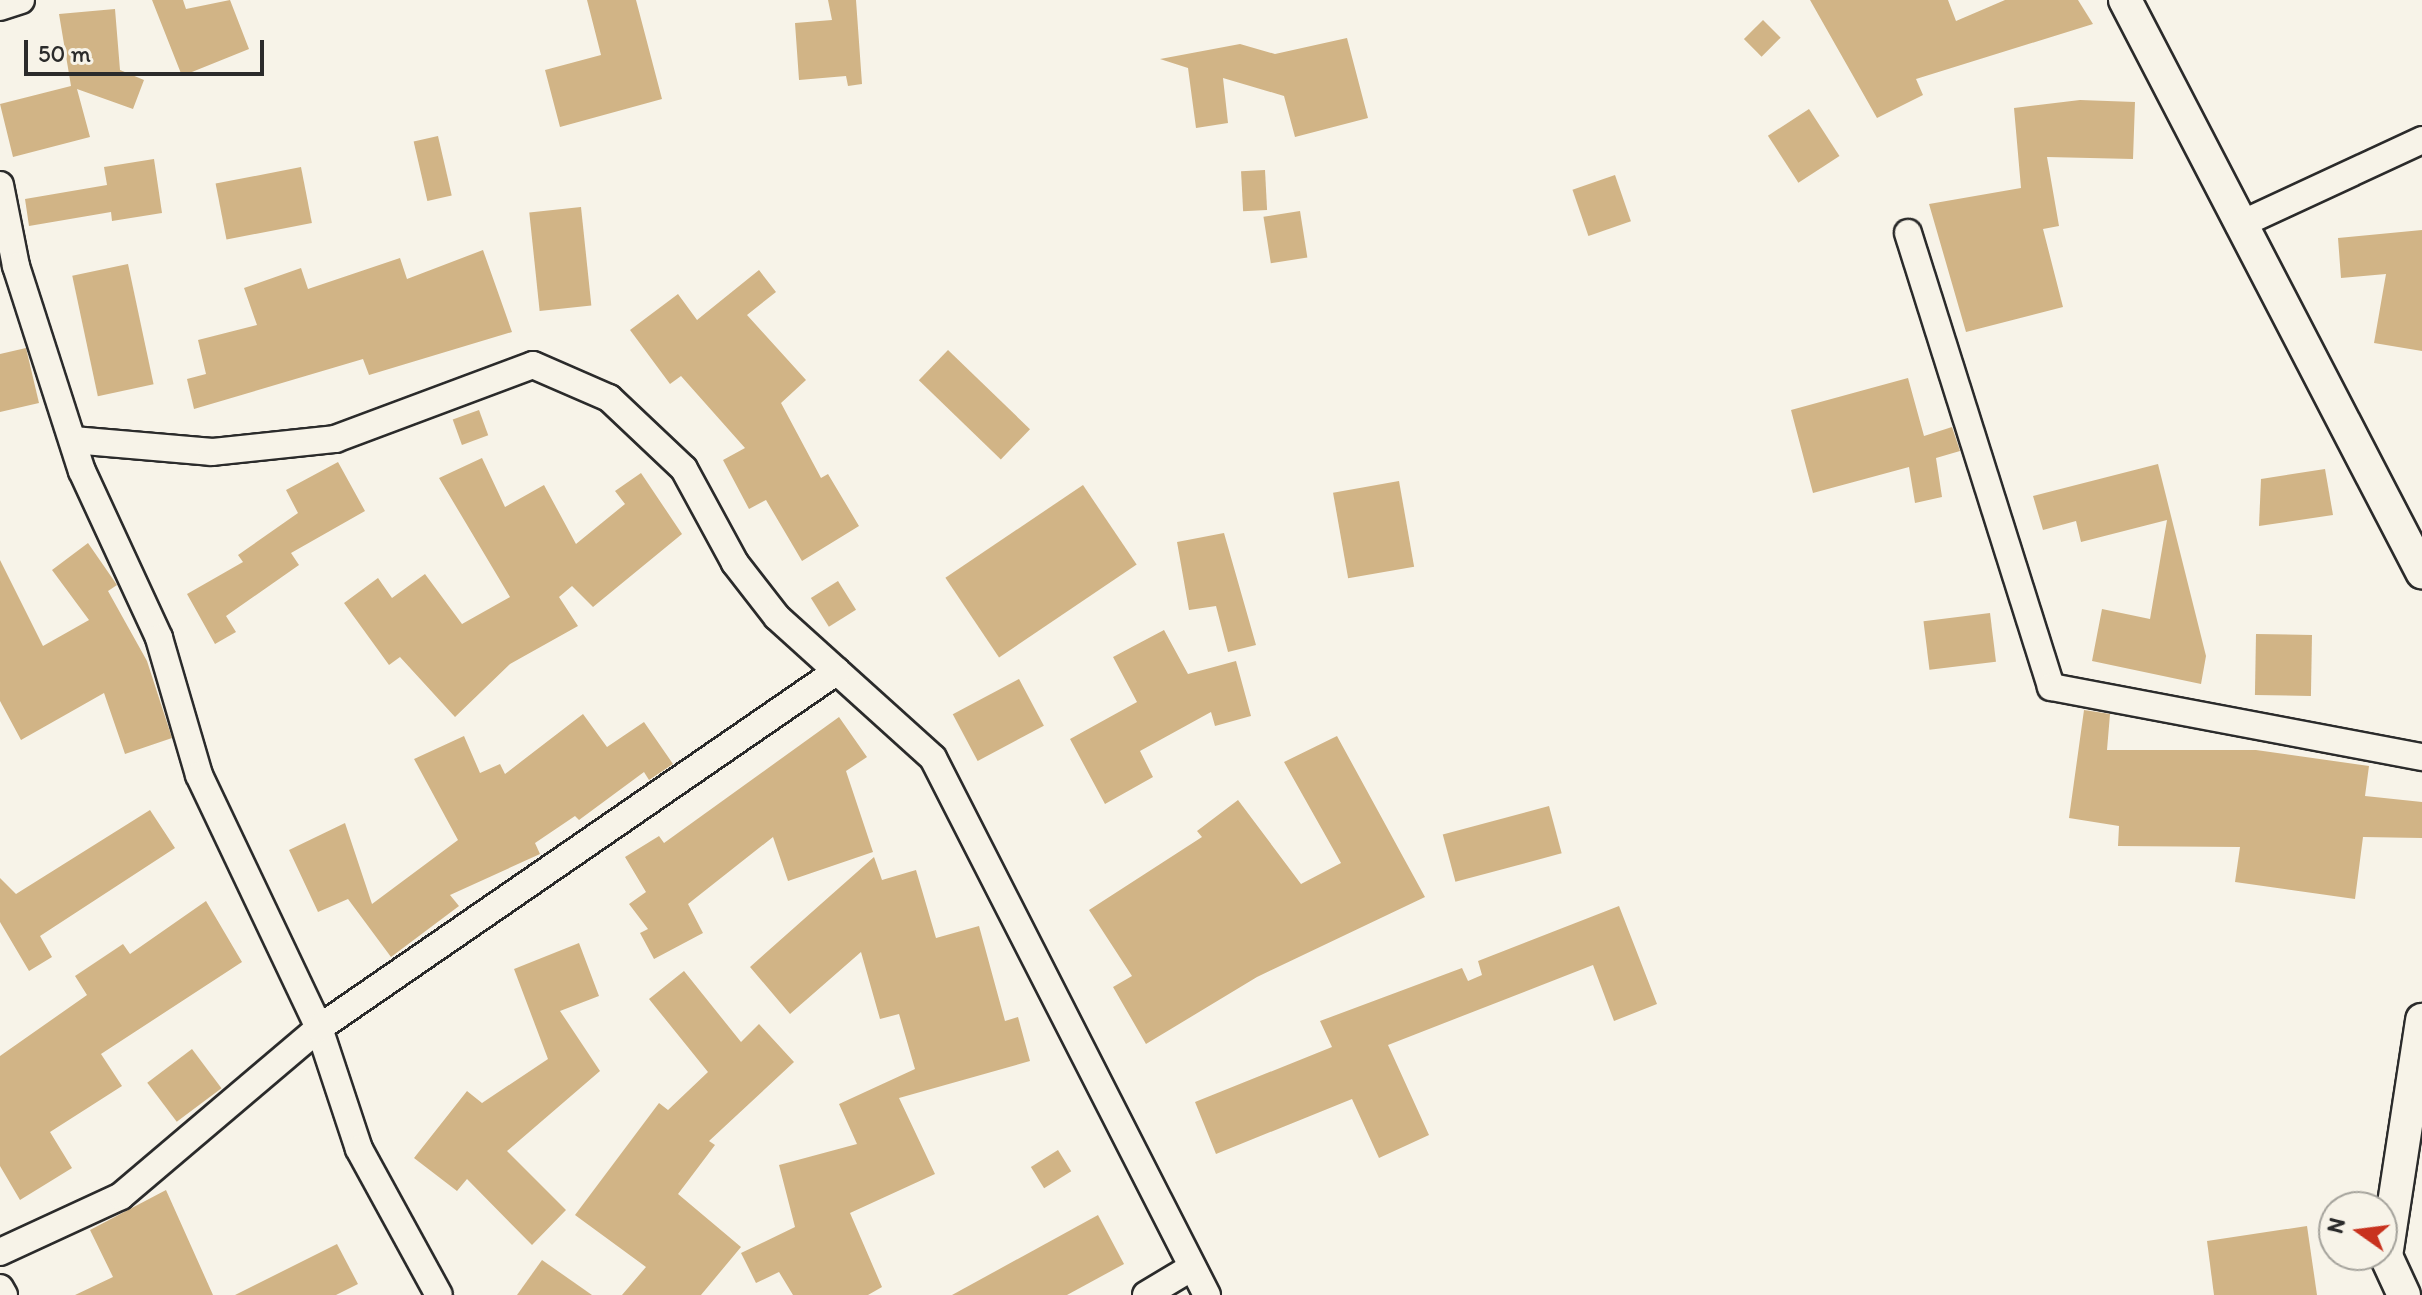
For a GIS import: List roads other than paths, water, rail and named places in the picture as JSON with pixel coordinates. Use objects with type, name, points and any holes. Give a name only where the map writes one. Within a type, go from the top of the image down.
[{"type":"street","points":[[0,7],[21,0]]},
{"type":"street","points":[[2125,0],[2239,225],[2422,572]]},
{"type":"street","points":[[2239,225],[2422,140]]},
{"type":"street","points":[[0,185],[8,272],[73,440],[159,638],[199,775],[319,1028],[359,1149],[439,1295]]},
{"type":"street","points":[[1908,233],[2051,687],[2422,757]]},
{"type":"street","points":[[73,440],[212,452],[335,439],[544,367],[609,398],[672,454],[735,563],[777,617],[933,758],[1207,1295]]},
{"type":"street","points":[[0,1252],[121,1196],[319,1028],[837,671]]},
{"type":"street","points":[[2404,1295],[2386,1256],[2422,1020]]},
{"type":"street","points":[[1146,1295],[1191,1268]]},
{"type":"street","points":[[0,1288],[4,1295]]}]
